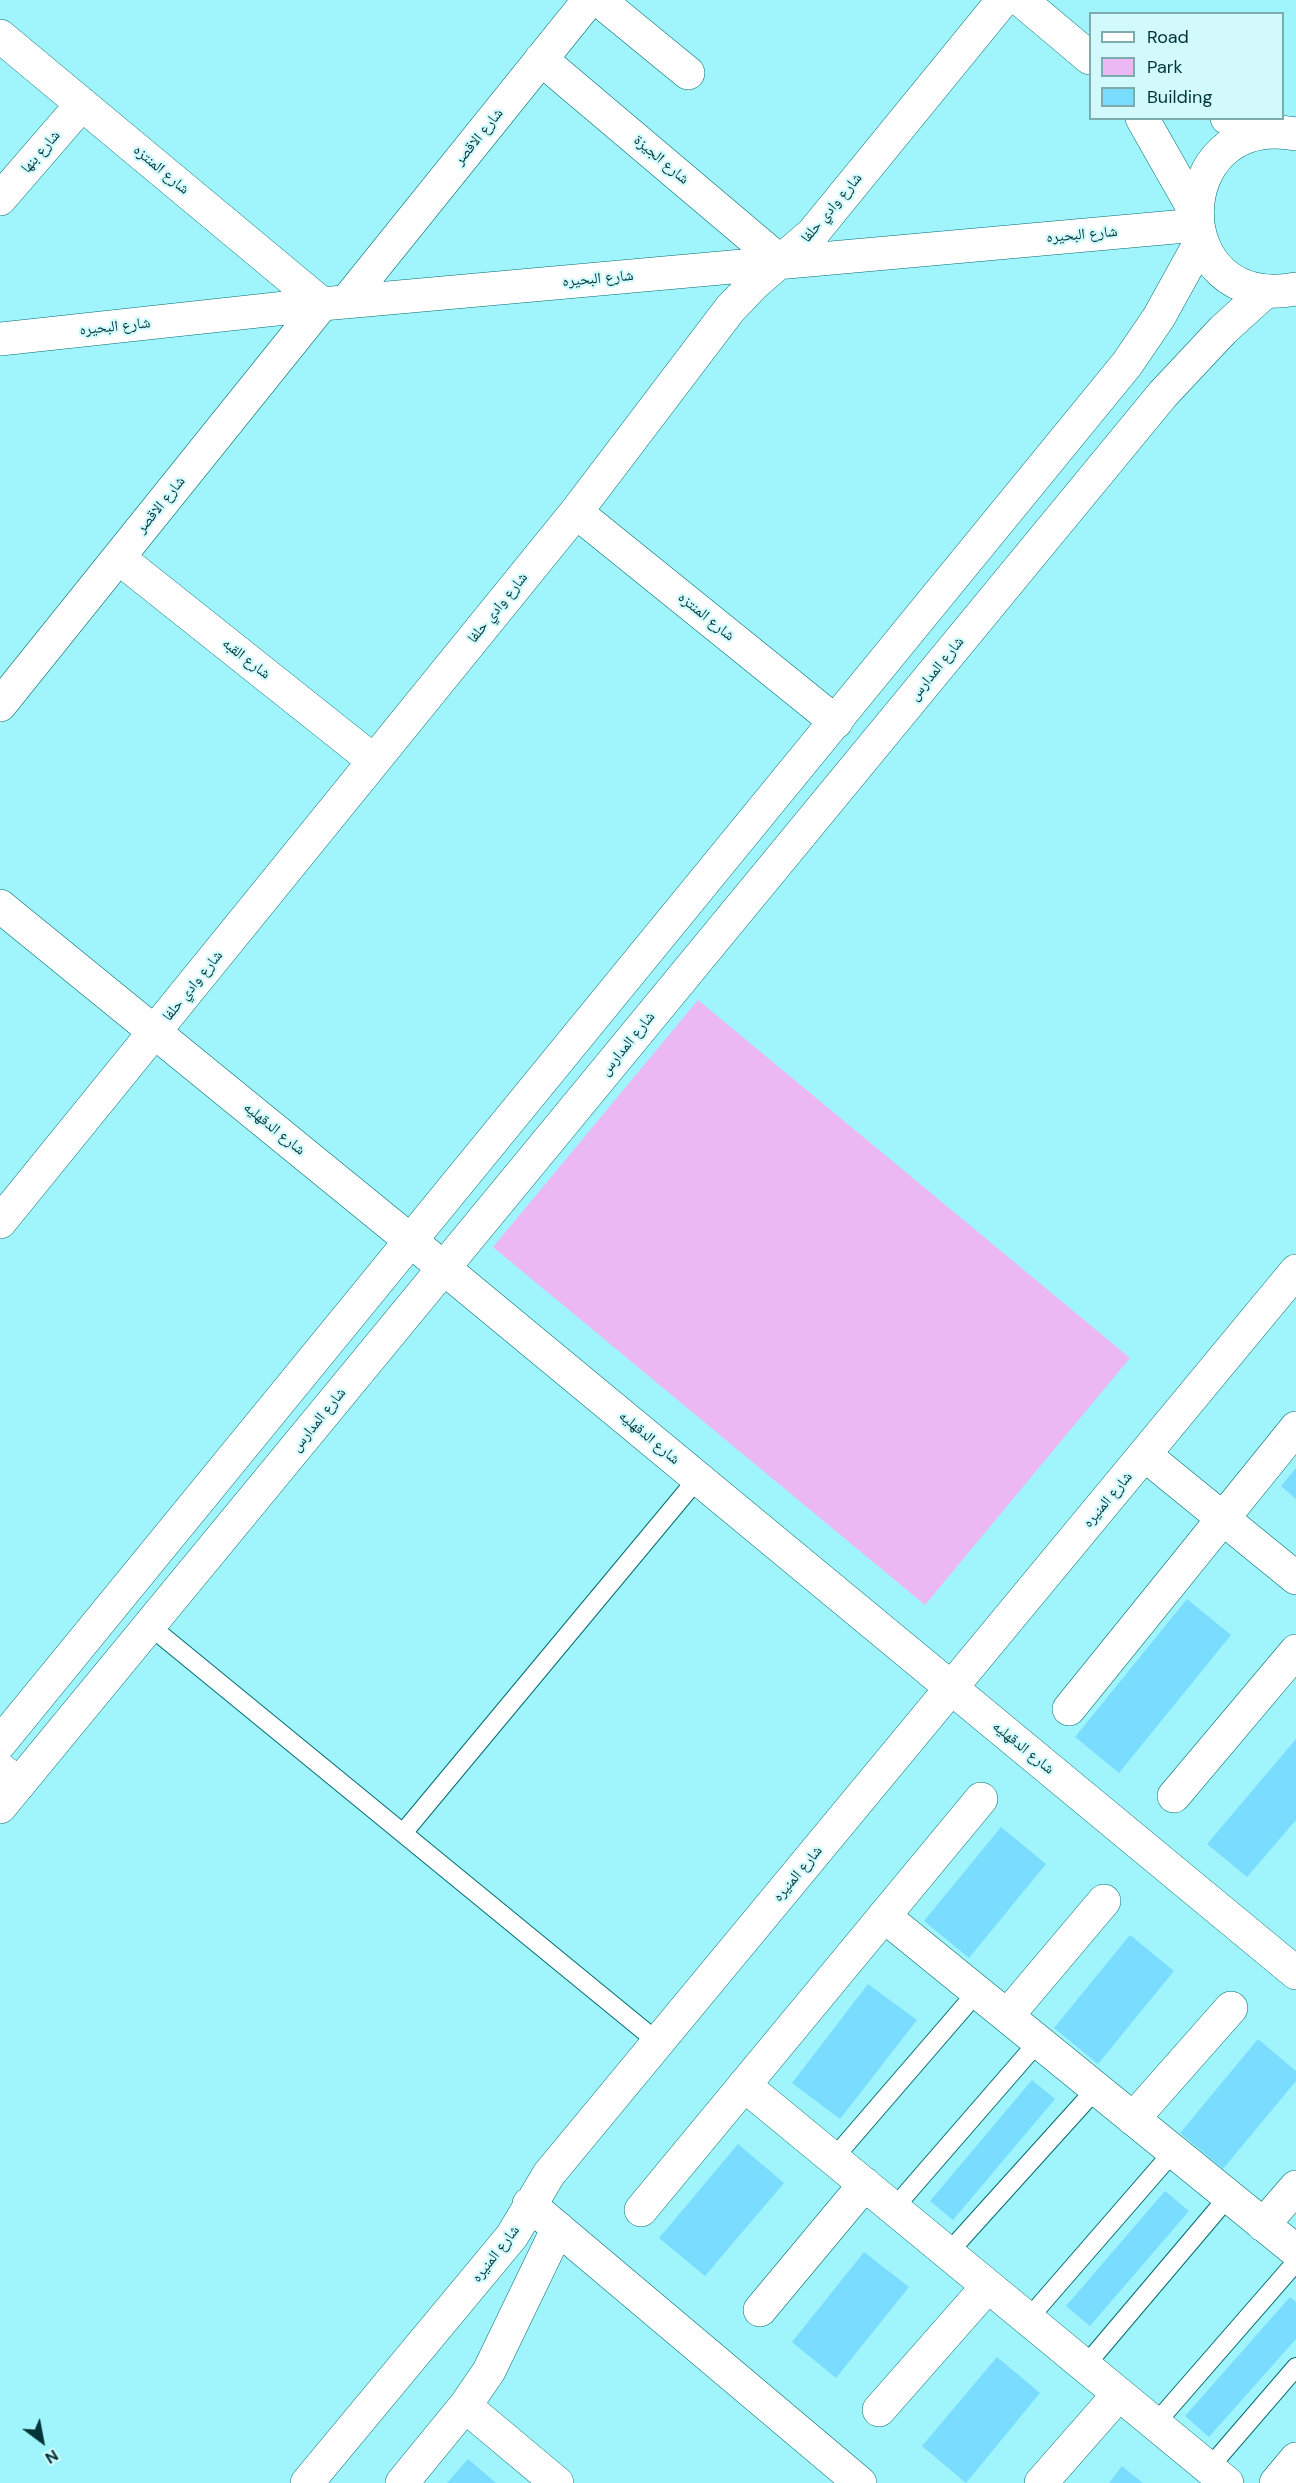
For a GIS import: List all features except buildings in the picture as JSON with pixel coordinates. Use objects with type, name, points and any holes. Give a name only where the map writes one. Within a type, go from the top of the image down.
[{"type":"street","name":"شارع الاقصر","points":[[0,705],[119,558],[589,0]]},
{"type":"street","points":[[599,0],[688,73]]},
{"type":"street","name":"شارع وادي حلفا","points":[[0,1222],[576,512],[730,309],[741,296],[813,233],[1003,0]]},
{"type":"street","points":[[1020,0],[1089,57]]},
{"type":"street","name":"شارع المنتزه","points":[[0,36],[82,104],[334,303]]},
{"type":"street","name":"شارع الجيزة","points":[[541,59],[781,261]]},
{"type":"street","name":"شارع بنها","points":[[0,199],[82,104]]},
{"type":"street","points":[[1143,120],[1220,269],[1234,280],[1284,293]]},
{"type":"street","points":[[1239,120],[1286,128]]},
{"type":"street","points":[[0,1743],[1127,364],[1159,317],[1198,227],[1198,193],[1206,173],[1218,156],[1235,143],[1254,135],[1286,128]]},
{"type":"street","name":"شارع البحيره","points":[[0,339],[334,303],[781,261],[1198,227]]},
{"type":"street","name":"شارع المدارس","points":[[6,1787],[150,1626],[1163,394],[1202,351],[1284,293]]},
{"type":"street","name":"شارع المنتزه","points":[[576,512],[836,722]]},
{"type":"street","name":"شارع القبه","points":[[119,558],[374,761]]},
{"type":"street","name":"شارع الدقهليه","points":[[0,906],[411,1241],[1296,1973]]},
{"type":"street","name":"شارع المنيره","points":[[307,2483],[512,2236],[549,2174],[1296,1271]]},
{"type":"street","points":[[1070,1709],[1296,1428]]},
{"type":"street","points":[[1145,1455],[1296,1578]]},
{"type":"street","points":[[1174,1796],[1296,1651]]},
{"type":"street","points":[[641,2210],[981,1799]]},
{"type":"street","points":[[1007,2016],[1104,1901]]},
{"type":"street","points":[[884,1916],[1296,2251]]},
{"type":"street","points":[[1133,2119],[1231,2008]]},
{"type":"street","points":[[744,2085],[1218,2476]]},
{"type":"street","points":[[759,2310],[865,2184]]},
{"type":"street","points":[[1263,2225],[1296,2187]]},
{"type":"street","points":[[530,2204],[860,2483]]},
{"type":"street","points":[[402,2483],[465,2406],[499,2352],[558,2228]]},
{"type":"street","points":[[879,2410],[988,2286]]},
{"type":"street","points":[[1041,2483],[1119,2394]]},
{"type":"street","points":[[465,2406],[557,2483]]},
{"type":"street","points":[[1276,2483],[1296,2459]]},
{"type":"lane","points":[[403,1833],[698,1478]]},
{"type":"lane","points":[[150,1626],[659,2043]]},
{"type":"lane","points":[[833,2158],[977,1992]]},
{"type":"lane","points":[[894,2208],[1038,2042]]},
{"type":"lane","points":[[948,2253],[1096,2088]]},
{"type":"lane","points":[[1028,2319],[1173,2152]]},
{"type":"lane","points":[[1085,2366],[1228,2197]]},
{"type":"lane","points":[[1155,2424],[1296,2262]]},
{"type":"lane","points":[[1218,2476],[1296,2367]]},
{"type":"green space","points":[[698,1000],[1130,1358],[925,1605],[493,1247]]}]
